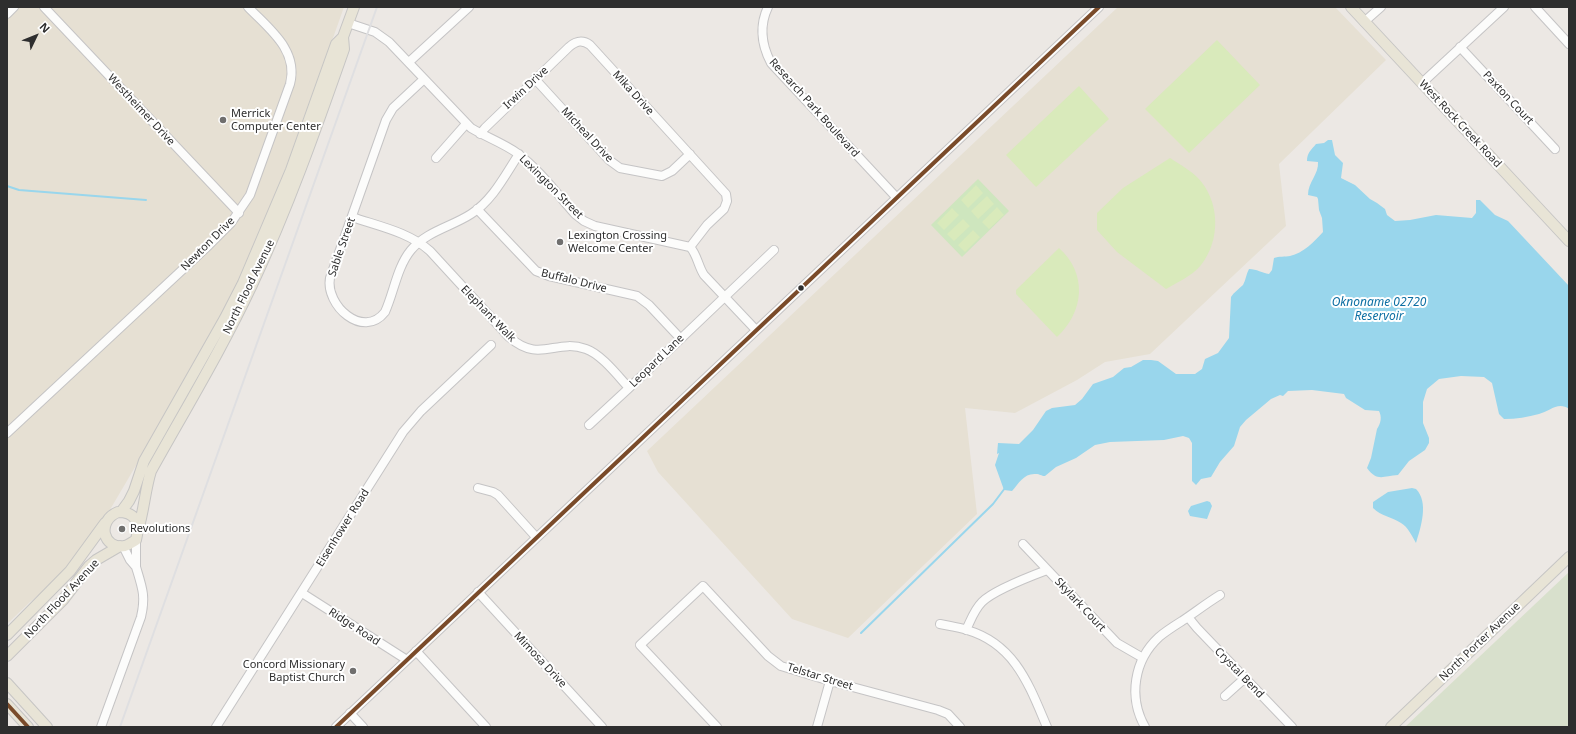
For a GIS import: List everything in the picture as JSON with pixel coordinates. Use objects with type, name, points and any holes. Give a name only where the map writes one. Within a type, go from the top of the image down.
[{"type":"main road","name":"North Flood Avenue","points":[[138,530],[142,519],[146,486],[151,471],[233,322],[251,287],[287,207],[344,49],[343,37],[354,7]]},
{"type":"main road","name":"West Rock Creek Road","points":[[1351,7],[1569,241]]},
{"type":"main road","name":"North Flood Avenue","points":[[120,512],[130,501],[144,461],[226,318],[243,283],[291,170],[336,44],[343,37]]},
{"type":"main road","points":[[120,512],[134,517],[137,522],[138,530],[136,540],[122,546],[113,544],[108,540],[104,529],[104,523],[112,514],[120,512]]},
{"type":"main road","name":"North Flood Avenue","points":[[7,635],[70,571],[104,523]]},
{"type":"main road","name":"North Flood Avenue","points":[[7,656],[63,600],[96,560],[122,546]]},
{"type":"main road","name":"North Porter Avenue","points":[[1391,727],[1569,558]]},
{"type":"main road","points":[[7,683],[47,727]]},
{"type":"main road","points":[[7,704],[28,727]]},
{"type":"street","points":[[7,14],[14,7]]},
{"type":"street","name":"Westheimer Drive","points":[[44,7],[239,213]]},
{"type":"street","name":"Newton Drive","points":[[7,433],[207,247],[231,223],[250,195],[260,171],[290,84],[292,70],[290,59],[282,43],[248,7]]},
{"type":"street","points":[[409,62],[469,7]]},
{"type":"street","name":"Research Park Boulevard","points":[[768,7],[763,22],[762,36],[765,50],[771,63],[896,197]]},
{"type":"street","points":[[336,727],[1099,7]]},
{"type":"street","points":[[1364,22],[1380,7]]},
{"type":"street","points":[[1422,83],[1504,7]]},
{"type":"street","points":[[1534,7],[1569,44]]},
{"type":"street","name":"Lexington Street","points":[[348,23],[375,32],[395,46],[466,124],[480,134],[519,154],[584,222],[595,226],[690,246]]},
{"type":"street","name":"Mika Drive","points":[[573,44],[581,41],[590,45],[724,190],[727,198],[727,204],[724,209],[707,225],[690,246]]},
{"type":"street","name":"Irwin Drive","points":[[480,134],[484,128],[573,44]]},
{"type":"street","name":"Paxton Court","points":[[1460,47],[1555,149]]},
{"type":"street","name":"Sable Street","points":[[424,79],[393,108],[386,120],[330,278],[329,288],[335,302],[345,313],[354,320],[366,323],[378,319],[388,304],[406,256],[419,242],[433,232],[463,219],[478,209],[502,181],[519,154]]},
{"type":"street","name":"Micheal Drive","points":[[535,79],[610,160],[620,168],[656,176],[664,175],[672,171],[690,154]]},
{"type":"street","points":[[436,158],[466,124]]},
{"type":"street","name":"Buffalo Drive","points":[[478,209],[536,271],[549,276],[637,296],[649,305],[680,338]]},
{"type":"street","name":"Elephant Walk","points":[[352,217],[404,235],[419,242],[430,251],[509,337],[519,345],[536,350],[572,346],[587,349],[600,358],[629,388]]},
{"type":"street","points":[[690,246],[694,252],[700,269],[756,330]]},
{"type":"street","name":"Leopard Lane","points":[[589,425],[774,250]]},
{"type":"street","name":"Eisenhower Road","points":[[216,727],[408,425],[491,345]]},
{"type":"street","points":[[478,488],[498,495],[536,537]]},
{"type":"street","points":[[101,727],[141,617],[144,603],[143,589],[136,567],[136,540]]},
{"type":"street","name":"Skylark Court","points":[[1023,544],[1117,643],[1143,658]]},
{"type":"street","points":[[122,546],[136,567]]},
{"type":"street","points":[[966,630],[974,612],[983,601],[996,593],[1047,570]]},
{"type":"street","name":"Telstar Street","points":[[717,727],[640,645],[703,586],[772,660],[792,670],[938,710],[948,714],[960,727]]},
{"type":"street","name":"Mimosa Drive","points":[[478,592],[602,727]]},
{"type":"street","name":"Ridge Road","points":[[302,593],[407,660]]},
{"type":"street","points":[[1143,726],[1137,706],[1135,689],[1138,670],[1143,658],[1160,637],[1220,595]]},
{"type":"street","name":"Crystal Bend","points":[[1188,617],[1292,727]]},
{"type":"street","points":[[940,624],[966,630],[994,643],[1014,661],[1026,678],[1047,727]]},
{"type":"street","points":[[416,651],[486,727]]},
{"type":"street","points":[[1225,696],[1245,678]]},
{"type":"street","points":[[817,727],[830,681]]},
{"type":"street","points":[[350,713],[363,727]]},
{"type":"shaded area","points":[[7,7],[344,7],[284,176],[253,251],[224,310],[158,428],[101,525],[85,547],[51,585],[30,602],[7,624]]},
{"type":"shaded area","points":[[1118,7],[1335,7],[1386,60],[1279,164],[1286,226],[1150,354],[1105,362],[1077,380],[1015,413],[965,408],[977,514],[848,638],[792,619],[658,472],[647,451]]},
{"type":"green space","points":[[1217,40],[1260,85],[1189,153],[1145,109]]},
{"type":"green space","points":[[1079,86],[1109,119],[1036,187],[1006,155]]},
{"type":"green space","points":[[1170,158],[1195,175],[1205,187],[1211,198],[1214,209],[1215,233],[1208,255],[1201,265],[1189,276],[1166,289],[1117,252],[1097,230],[1097,213],[1123,188]]},
{"type":"green space","points":[[978,179],[1009,211],[962,257],[931,225]]},
{"type":"green space","points":[[976,185],[983,193],[968,208],[961,200]]},
{"type":"green space","points":[[987,196],[994,204],[978,219],[971,211]]},
{"type":"green space","points":[[997,207],[1004,215],[989,229],[982,222]]},
{"type":"green space","points":[[952,208],[959,215],[944,230],[937,223]]},
{"type":"green space","points":[[963,219],[970,226],[954,241],[947,234]]},
{"type":"green space","points":[[973,230],[980,237],[965,252],[958,245]]},
{"type":"green space","points":[[1059,248],[1075,269],[1079,293],[1073,316],[1057,337],[1016,294],[1016,290]]},
{"type":"green space","points":[[1569,572],[1569,727],[1405,727]]},
{"type":"water","name":"Oknoname 02720 Reservoir","points":[[1328,140],[1332,140],[1335,155],[1343,163],[1341,178],[1355,185],[1370,199],[1385,209],[1387,215],[1395,221],[1436,215],[1472,218],[1476,213],[1476,200],[1480,200],[1495,215],[1508,221],[1569,286],[1569,409],[1561,406],[1535,415],[1504,419],[1499,414],[1492,383],[1484,377],[1461,376],[1439,379],[1427,389],[1423,402],[1423,423],[1429,438],[1429,443],[1425,450],[1409,461],[1398,475],[1377,477],[1367,468],[1381,418],[1379,411],[1365,410],[1346,398],[1344,394],[1312,390],[1288,391],[1283,396],[1280,395],[1271,399],[1246,420],[1240,427],[1234,446],[1220,462],[1211,477],[1201,479],[1196,485],[1192,481],[1192,443],[1189,438],[1183,436],[1164,440],[1110,442],[1095,445],[1076,458],[1056,467],[1045,476],[1036,474],[1028,475],[1022,479],[1012,491],[1004,490],[995,465],[999,453],[997,454],[998,443],[1019,444],[1033,430],[1046,411],[1052,408],[1075,405],[1082,399],[1093,384],[1113,377],[1124,368],[1131,367],[1143,360],[1158,361],[1176,374],[1195,374],[1202,369],[1205,359],[1218,353],[1229,338],[1231,297],[1243,285],[1249,269],[1269,274],[1272,270],[1274,258],[1295,255],[1304,250],[1323,232],[1318,199],[1317,197],[1308,195],[1308,190],[1317,170],[1318,162],[1307,161],[1307,158],[1316,144],[1324,143]]},
{"type":"water","points":[[1412,488],[1416,489],[1420,494],[1423,508],[1422,522],[1416,543],[1406,527],[1398,521],[1379,513],[1373,508],[1373,502],[1388,492]]},
{"type":"water","points":[[1207,501],[1210,502],[1212,506],[1207,519],[1190,516],[1188,511],[1191,506]]},
{"type":"waterway","points":[[7,186],[19,190],[146,200]]},
{"type":"waterway","points":[[861,633],[993,504],[1005,488]]},
{"type":"railway","points":[[120,727],[377,7]]},
{"type":"transit line","points":[[336,727],[1099,7]]},
{"type":"transit line","points":[[7,704],[28,727]]},
{"type":"place","name":"Merrick Computer Center","points":[[223,120]]},
{"type":"place","name":"Lexington Crossing Welcome Center","points":[[560,242]]},
{"type":"place","name":"Revolutions","points":[[122,529]]},
{"type":"place","name":"Concord Missionary Baptist Church","points":[[353,671]]}]
